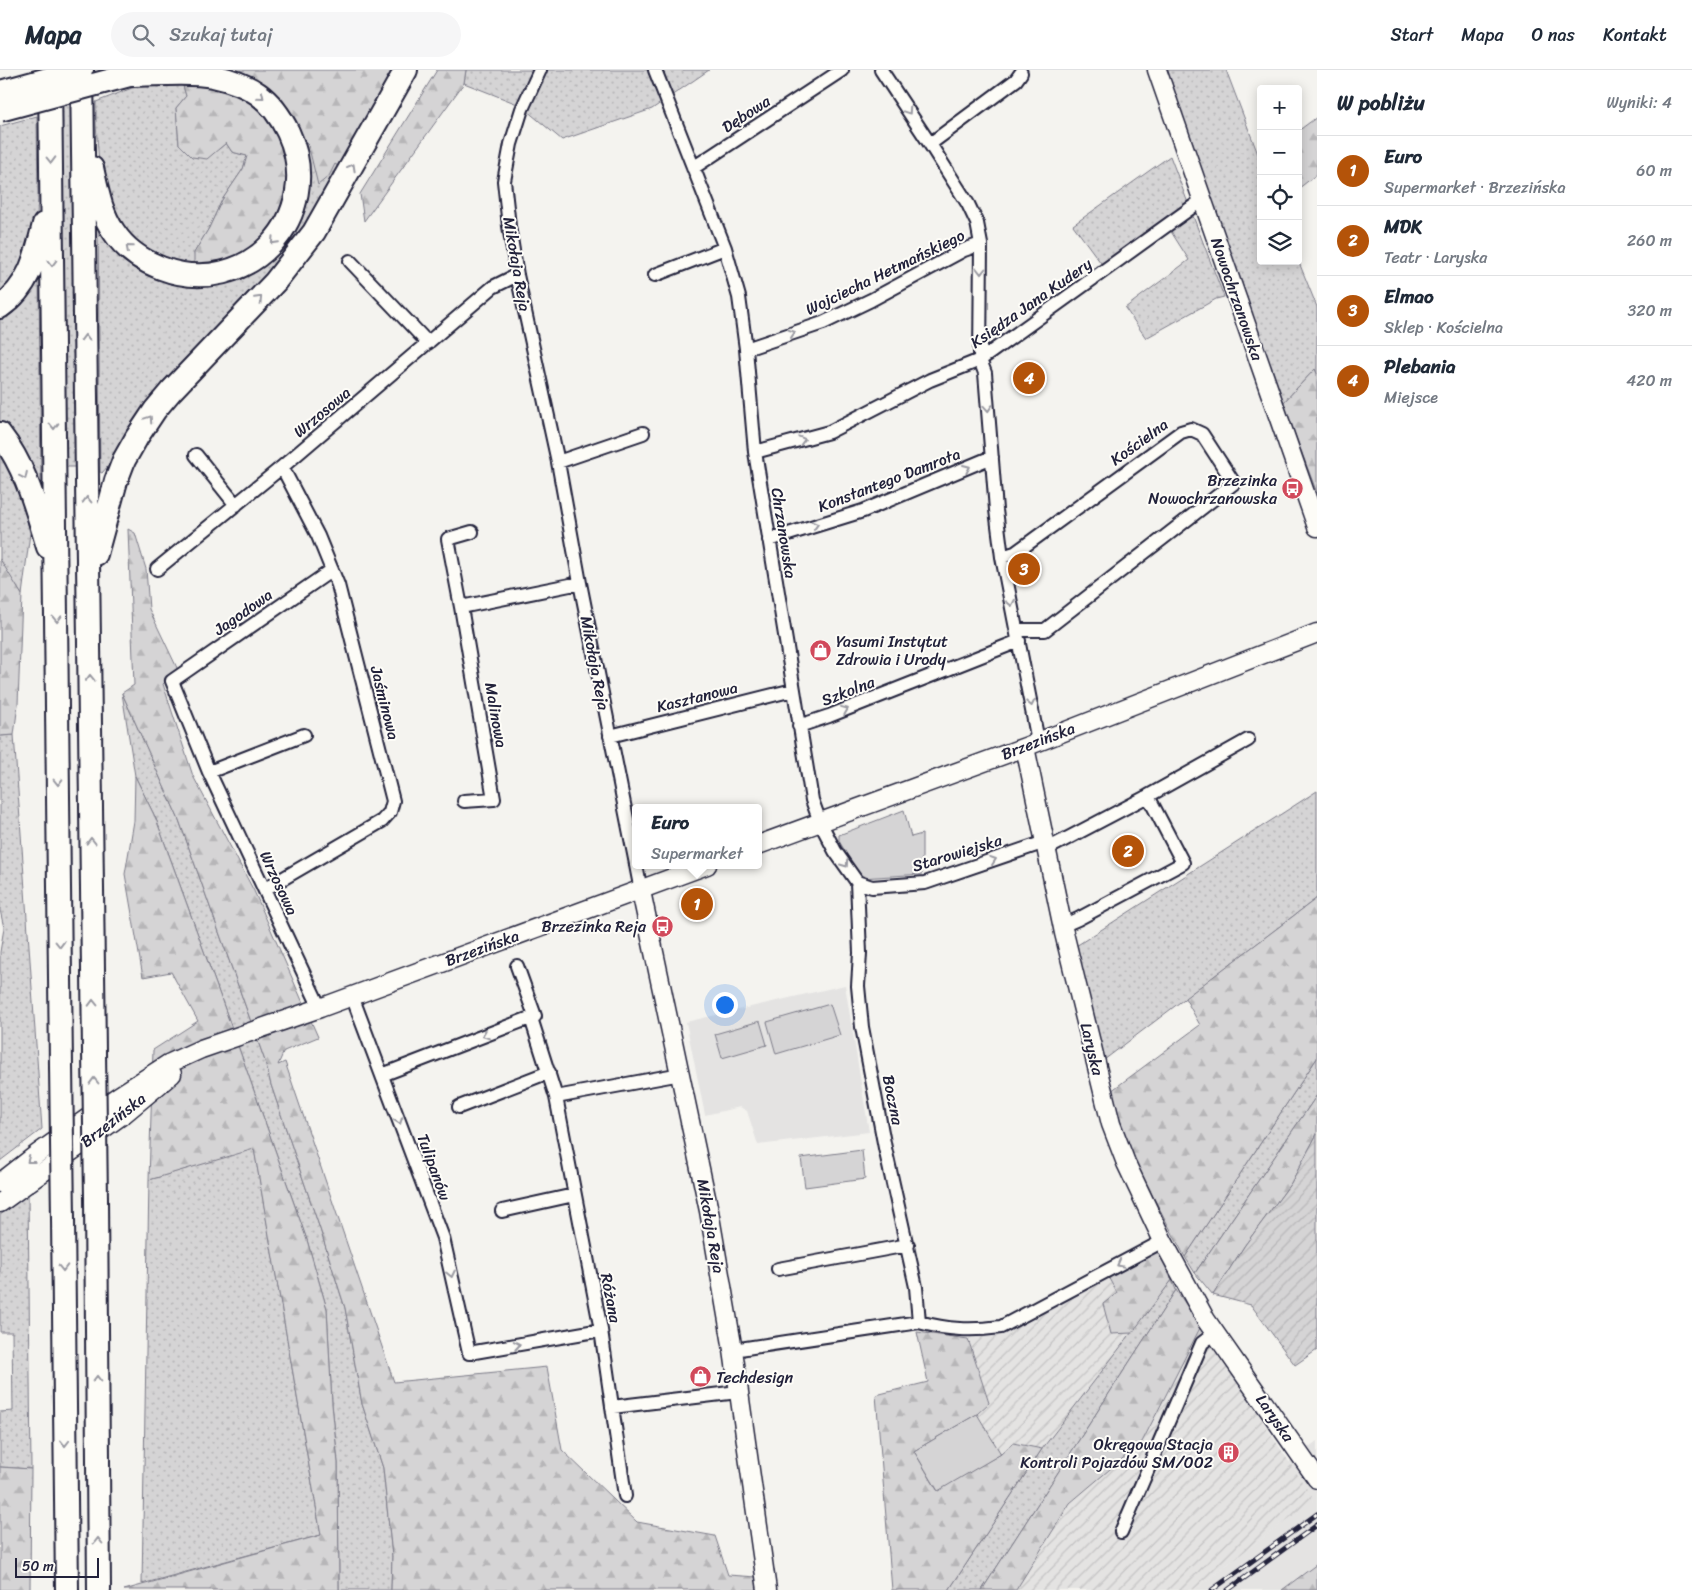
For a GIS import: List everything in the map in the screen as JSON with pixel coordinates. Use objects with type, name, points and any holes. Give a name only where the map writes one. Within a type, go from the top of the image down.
[{"type":"highway","points":[[50,70],[66,1590]]},
{"type":"highway","points":[[0,92],[81,70],[89,584],[99,1590]]},
{"type":"highway","points":[[89,584],[110,498],[124,460],[137,436],[171,391],[268,290],[314,232],[406,70]]},
{"type":"highway","points":[[0,110],[139,72],[211,75],[243,85],[260,93],[273,106],[292,141],[299,171],[296,203],[279,236],[263,252],[248,263],[216,275],[184,275],[152,265],[124,245],[109,224],[98,194],[83,124]]},
{"type":"highway","points":[[0,307],[20,290],[28,276],[37,253],[52,197]]},
{"type":"highway","points":[[0,434],[14,456],[30,488],[56,571]]},
{"type":"street","name":"Mikołaja Reja","points":[[540,70],[522,109],[510,144],[504,181],[509,226],[516,275],[558,462],[632,845]]},
{"type":"street","name":"Chrzanowska","points":[[655,70],[725,248],[739,297],[746,348],[755,452],[799,726],[812,800],[820,822]]},
{"type":"street","name":"Dębowa","points":[[693,168],[842,70]]},
{"type":"street","points":[[881,70],[968,204],[977,223],[981,244],[980,360],[985,373],[996,510],[1002,557],[1018,636],[1031,744]]},
{"type":"street","name":"Nowochrzanowska","points":[[1157,70],[1317,527]]},
{"type":"street","points":[[930,144],[1016,80],[1021,73]]},
{"type":"street","name":"Księdza Jana Kudery","points":[[755,452],[830,432],[930,380],[980,360],[1202,200]]},
{"type":"street","name":"Wojciecha Hetmańskiego","points":[[746,348],[823,323],[871,300],[964,250],[981,244]]},
{"type":"street","points":[[655,275],[725,248]]},
{"type":"street","points":[[350,261],[428,343]]},
{"type":"street","name":"Wrzosowa","points":[[156,569],[282,467],[493,288],[516,275]]},
{"type":"street","name":"Kościelna","points":[[1002,557],[1015,553],[1181,432],[1191,429],[1202,434],[1234,483],[1045,630],[1018,636]]},
{"type":"street","points":[[558,462],[643,434]]},
{"type":"street","points":[[196,455],[236,505]]},
{"type":"street","name":"Konstantego Damrota","points":[[769,540],[863,511],[992,457]]},
{"type":"street","name":"Jaśminowa","points":[[264,889],[382,821],[390,812],[393,801],[338,585],[318,536],[282,467]]},
{"type":"street","name":"Malinowa","points":[[464,801],[494,799],[448,539],[472,532]]},
{"type":"street","name":"Jagodowa","points":[[172,681],[332,570]]},
{"type":"street","points":[[461,607],[580,583]]},
{"type":"street","name":"Brzezińska","points":[[762,844],[1031,744],[1317,633]]},
{"type":"street","name":"Szkolna","points":[[799,726],[829,716],[1018,636]]},
{"type":"street","name":"Wrzosowa","points":[[172,681],[209,772],[320,1008]]},
{"type":"street","name":"Kasztanowa","points":[[610,736],[793,690]]},
{"type":"street","points":[[209,772],[304,735]]},
{"type":"street","points":[[1046,846],[1148,796],[1248,740]]},
{"type":"street","name":"Laryska","points":[[1031,744],[1031,783],[1062,926],[1111,1124],[1126,1163],[1184,1282],[1215,1334],[1316,1478]]},
{"type":"street","points":[[1062,926],[1184,863],[1148,796]]},
{"type":"street","points":[[820,822],[835,851],[857,882]]},
{"type":"street","name":"Starowiejska","points":[[857,882],[872,887],[925,883],[1046,846]]},
{"type":"street","name":"Mikołaja Reja","points":[[637,869],[709,1211],[733,1350],[767,1590]]},
{"type":"street","name":"Brzezińska","points":[[0,1183],[117,1097],[168,1064],[642,891],[696,869]]},
{"type":"street","name":"Boczna","points":[[857,882],[860,953],[858,986],[862,1027],[885,1148],[916,1287],[919,1322]]},
{"type":"street","name":"Różana","points":[[517,966],[556,1097],[601,1330],[625,1496]]},
{"type":"street","name":"Tulipanów","points":[[352,996],[443,1238],[469,1353],[601,1330]]},
{"type":"street","points":[[382,1075],[533,1017]]},
{"type":"street","name":"Brzezińska","points":[[0,1203],[125,1112],[186,1064],[220,1046]]},
{"type":"street","points":[[459,1107],[549,1072]]},
{"type":"street","points":[[556,1097],[681,1074]]},
{"type":"street","points":[[502,1211],[574,1195]]},
{"type":"street","points":[[733,1350],[919,1322],[941,1328],[976,1330],[1001,1327],[1163,1241]]},
{"type":"street","points":[[778,1269],[908,1246]]},
{"type":"street","points":[[1121,1532],[1202,1343],[1215,1334]]},
{"type":"street","points":[[612,1408],[738,1392]]},
{"type":"shaded area","points":[[845,985],[869,1132],[758,1145],[747,1111],[740,1107],[705,1115],[686,1022]]},
{"type":"shaded area","points":[[1107,1275],[1117,1293],[1111,1334],[1132,1333],[1042,1449],[1013,1443],[1001,1454],[977,1414],[989,1403],[968,1339],[977,1333]]},
{"type":"shaded area","points":[[1201,1326],[1314,1500],[1193,1590],[1016,1590],[1070,1503],[1142,1442]]},
{"type":"shaded area","points":[[1317,1441],[1317,1564],[1282,1590],[1193,1590],[1313,1500],[1289,1462]]},
{"type":"green space","points":[[58,70],[76,70],[80,467],[63,467]]},
{"type":"green space","points":[[217,70],[397,70],[344,170],[335,164],[329,176],[318,185],[308,144]]},
{"type":"green space","points":[[437,70],[466,70],[464,83],[364,221],[360,194]]},
{"type":"green space","points":[[466,70],[709,70],[652,109],[562,140],[520,105],[464,83]]},
{"type":"green space","points":[[1167,70],[1226,70],[1257,151],[1257,265],[1300,265],[1317,307],[1317,374],[1315,369],[1283,403]]},
{"type":"green space","points":[[181,79],[186,96],[176,108],[179,144],[219,149],[226,143],[232,152],[247,156],[243,169],[222,200],[209,228],[194,253],[197,271],[143,251],[113,217],[99,165],[96,102],[132,88]]},
{"type":"green space","points":[[181,79],[261,99],[293,166],[284,217],[242,259],[194,266],[194,253],[209,228],[222,200],[243,169],[247,156],[232,152],[226,143],[207,159],[192,157],[179,144],[176,108],[186,96]]},
{"type":"green space","points":[[37,116],[38,197],[35,249],[0,304],[0,126]]},
{"type":"green space","points":[[1317,117],[1317,174],[1302,186],[1302,130]]},
{"type":"green space","points":[[297,137],[344,170],[325,204],[114,459],[102,473],[100,472],[98,217],[184,281]]},
{"type":"green space","points":[[1170,156],[1224,297],[1216,299],[1146,338],[1125,308],[1189,260],[1170,230],[1109,274],[1073,225]]},
{"type":"green space","points":[[39,274],[41,493],[0,426],[0,313]]},
{"type":"green space","points":[[1315,369],[1317,374],[1317,493],[1283,403]]},
{"type":"green space","points":[[0,450],[20,488],[30,533],[22,595],[0,561]]},
{"type":"green space","points":[[128,529],[135,533],[146,569],[149,609],[178,670],[163,684],[193,776],[254,891],[318,1037],[284,1051],[278,1065],[285,1062],[394,1382],[547,1367],[562,1450],[637,1522],[715,1536],[728,1575],[757,1577],[759,1590],[391,1590],[392,1556],[383,1468],[362,1404],[345,1308],[271,1085],[265,1061],[179,820],[122,693],[134,685]]},
{"type":"green space","points":[[0,559],[22,595],[18,704],[14,735],[0,736]]},
{"type":"green space","points":[[122,693],[179,820],[265,1061],[271,1085],[345,1308],[362,1404],[383,1468],[392,1556],[391,1590],[339,1590],[338,1463],[332,1404],[327,1309],[307,1240],[226,1012],[156,819],[135,776]]},
{"type":"green space","points":[[14,735],[42,1129],[0,1161],[0,952],[4,928],[0,910],[0,736]]},
{"type":"green space","points":[[135,776],[156,819],[226,1012],[307,1240],[327,1309],[332,1404],[338,1463],[339,1590],[124,1590],[321,1535],[254,1149],[149,1180],[153,1050],[198,1021],[171,972],[143,977],[125,874],[134,821]]},
{"type":"green space","points":[[1317,791],[1317,898],[1104,1060],[1076,946]]},
{"type":"green space","points":[[904,810],[911,837],[922,834],[922,874],[861,878],[839,841],[839,835]]},
{"type":"green space","points":[[1317,898],[1317,1058],[1185,1257],[1130,1153],[1111,1091],[1200,1025],[1185,998]]},
{"type":"green space","points":[[830,1004],[840,1035],[776,1054],[767,1022]]},
{"type":"green space","points":[[760,1021],[767,1045],[722,1058],[715,1034]]},
{"type":"green space","points":[[1317,1058],[1317,1095],[1195,1273],[1185,1257]]},
{"type":"green space","points":[[1317,1095],[1317,1134],[1291,1183],[1245,1245],[1213,1295],[1195,1273]]},
{"type":"green space","points":[[1317,1134],[1317,1350],[1295,1365],[1251,1305],[1213,1295],[1245,1245],[1291,1183]]},
{"type":"green space","points":[[254,1148],[321,1535],[142,1584],[149,1180]]},
{"type":"green space","points":[[862,1150],[865,1179],[805,1187],[801,1158]]},
{"type":"green space","points":[[28,1195],[31,1469],[0,1467],[0,1412],[13,1411],[12,1332],[0,1332],[0,1215]]},
{"type":"green space","points":[[1157,1250],[1172,1280],[1132,1333],[1111,1334],[1103,1304],[1117,1293],[1107,1275]]},
{"type":"green space","points":[[1172,1280],[1176,1290],[982,1590],[949,1590],[1042,1449]]},
{"type":"green space","points":[[1176,1290],[1201,1326],[1142,1442],[1070,1503],[1016,1590],[982,1590]]},
{"type":"green space","points":[[917,1332],[968,1339],[989,1403],[977,1414],[914,1451],[937,1490],[1001,1454],[1013,1443],[1042,1449],[949,1590],[892,1590],[876,1395],[928,1382]]},
{"type":"green space","points":[[977,1414],[1001,1454],[938,1491],[914,1451]]},
{"type":"green space","points":[[0,1467],[31,1469],[30,1590],[0,1590]]},
{"type":"green space","points":[[1317,1564],[1317,1590],[1282,1590]]},
{"type":"railway","points":[[1212,1590],[1317,1514]]},
{"type":"railway","points":[[1228,1590],[1317,1525]]},
{"type":"place","name":"Plebania","points":[[1029,378]]},
{"type":"place","name":"Brzezinka Nowochrzanowska","points":[[1293,489]]},
{"type":"place","name":"Elmao","points":[[1024,569]]},
{"type":"place","name":"Yasumi Instytut Zdrowia i Urody","points":[[820,650]]},
{"type":"place","name":"MDK","points":[[1128,851]]},
{"type":"place","name":"Euro","points":[[697,904]]},
{"type":"place","name":"Brzezinka Reja","points":[[662,926]]},
{"type":"place","name":"Techdesign","points":[[700,1377]]},
{"type":"place","name":"Okręgowa Stacja Kontroli Pojazdów SM/002","points":[[1229,1453]]}]
